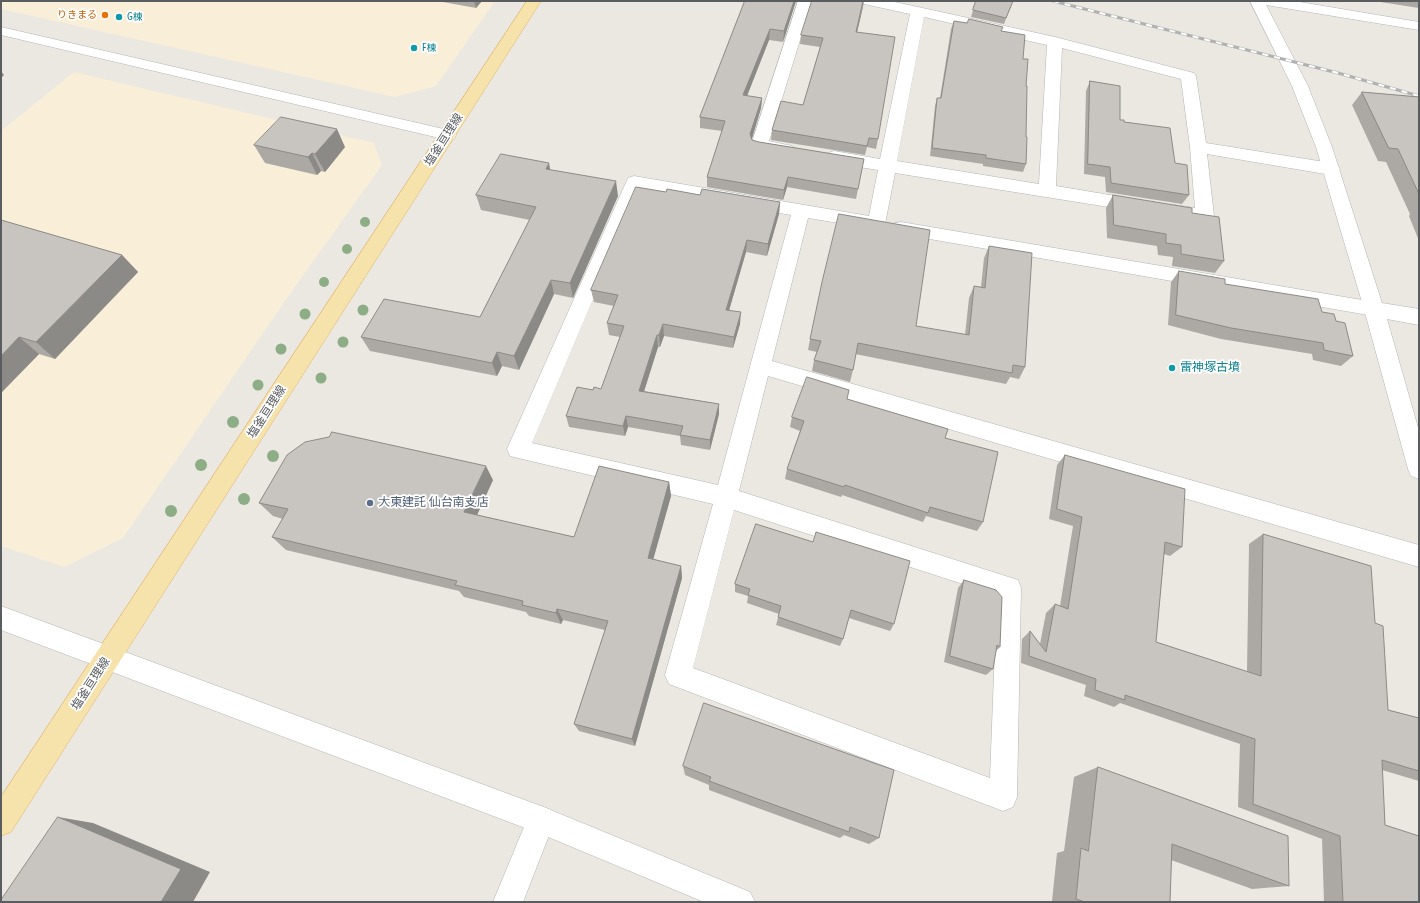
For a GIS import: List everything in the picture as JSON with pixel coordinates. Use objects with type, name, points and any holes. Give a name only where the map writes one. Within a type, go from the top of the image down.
[{"type":"main road","name":"塩釜亘理線","points":[[1,822],[534,1]]},
{"type":"street","points":[[805,1],[759,145],[1205,216],[1198,147],[1188,76],[1055,42],[868,1]]},
{"type":"street","points":[[1257,1],[1300,86],[1324,147],[1374,309],[1419,469]]},
{"type":"street","points":[[1267,1],[1419,26]]},
{"type":"street","points":[[876,224],[886,166],[918,11]]},
{"type":"street","points":[[1,31],[448,135]]},
{"type":"street","points":[[1047,191],[1055,42]]},
{"type":"street","points":[[1198,147],[1331,169]]},
{"type":"street","points":[[801,211],[761,366],[726,497],[678,675],[1003,797],[1009,588],[726,497],[518,448],[634,182],[1419,317]]},
{"type":"street","points":[[761,366],[1419,556]]},
{"type":"street","points":[[1,618],[541,820],[740,902]]},
{"type":"street","points":[[508,902],[541,820]]},
{"type":"shaded area","points":[[1,1],[495,1],[436,86],[395,97],[1,9]]},
{"type":"shaded area","points":[[74,72],[374,143],[382,165],[289,295],[123,538],[64,567],[1,546],[1,131]]},
{"type":"building","points":[[745,1],[794,1],[784,31],[770,29],[743,95],[762,98],[750,134],[752,140],[864,159],[858,189],[788,177],[784,190],[707,177],[725,121],[700,117]]},
{"type":"building","points":[[812,1],[863,1],[856,32],[895,37],[878,139],[869,138],[867,146],[772,130],[781,101],[803,105],[823,38],[801,35]]},
{"type":"building","points":[[976,1],[1013,1],[1006,18],[973,10]]},
{"type":"building","points":[[969,19],[1003,27],[1001,31],[1025,35],[1023,59],[1028,59],[1026,86],[1026,164],[986,158],[986,155],[932,148],[937,98],[941,98],[954,21],[967,23]]},
{"type":"building","points":[[1090,81],[1120,86],[1120,120],[1124,120],[1124,122],[1170,128],[1175,163],[1187,165],[1189,195],[1111,183],[1110,167],[1088,164]]},
{"type":"building","points":[[1362,92],[1419,97],[1419,194],[1398,149],[1389,148]]},
{"type":"building","points":[[281,117],[337,129],[315,154],[312,153],[308,157],[254,145]]},
{"type":"building","points":[[501,154],[549,163],[546,169],[616,181],[570,283],[551,280],[514,356],[497,352],[492,363],[361,337],[384,299],[480,317],[536,207],[476,195]]},
{"type":"building","points":[[636,187],[666,192],[667,189],[700,195],[702,189],[780,202],[768,244],[747,240],[726,310],[741,312],[734,337],[663,324],[659,335],[657,335],[639,391],[719,404],[710,440],[680,435],[683,426],[626,416],[623,426],[566,416],[577,387],[593,390],[594,387],[601,389],[624,326],[607,323],[618,295],[591,290]]},
{"type":"building","points":[[1113,195],[1192,208],[1192,213],[1219,217],[1224,261],[1181,254],[1181,245],[1166,243],[1166,234],[1114,225]]},
{"type":"building","points":[[839,214],[930,230],[916,326],[969,335],[974,286],[985,288],[989,246],[1032,253],[1025,367],[1013,365],[1012,373],[858,343],[853,370],[814,360],[821,341],[810,339]]},
{"type":"building","points":[[1,220],[122,255],[36,342],[19,337],[1,356]]},
{"type":"building","points":[[1179,271],[1225,279],[1225,284],[1318,299],[1322,312],[1334,314],[1336,321],[1345,323],[1353,356],[1324,350],[1323,343],[1231,328],[1176,315]]},
{"type":"building","points":[[807,377],[849,390],[847,399],[948,429],[945,438],[998,452],[983,522],[930,507],[928,513],[845,485],[844,487],[787,469],[804,421],[792,417]]},
{"type":"building","points":[[332,432],[486,466],[464,512],[574,537],[599,466],[669,482],[648,558],[681,566],[632,739],[574,724],[608,621],[557,609],[556,613],[522,605],[523,601],[455,585],[457,581],[272,537],[288,509],[259,503],[287,455],[305,442],[329,437]]},
{"type":"building","points":[[1065,455],[1185,489],[1182,547],[1165,542],[1156,642],[1261,676],[1263,534],[1371,566],[1375,623],[1383,626],[1388,710],[1419,718],[1419,771],[1382,760],[1385,825],[1419,836],[1419,902],[1343,902],[1340,836],[1253,804],[1255,739],[1125,695],[1125,700],[1095,690],[1096,679],[1029,656],[1030,631],[1046,652],[1055,604],[1068,609],[1082,517],[1057,509]]},
{"type":"building","points":[[756,524],[813,542],[816,532],[910,561],[894,624],[851,610],[843,639],[778,617],[781,606],[748,595],[750,589],[735,584]]},
{"type":"building","points":[[964,580],[996,590],[1002,597],[1000,647],[997,645],[993,669],[950,656]]},
{"type":"building","points":[[704,703],[894,770],[879,838],[850,827],[849,832],[709,781],[711,777],[683,766]]},
{"type":"building","points":[[1098,767],[1288,836],[1289,886],[1172,844],[1170,902],[1085,902],[1076,899],[1081,848],[1088,851]]},
{"type":"building","points":[[58,817],[181,869],[161,902],[1,902]]},
{"type":"railway","points":[[1053,1],[1338,73],[1419,96]]},
{"type":"place","name":"りきまる","points":[[105,15]]},
{"type":"place","name":"G棟","points":[[119,17]]},
{"type":"place","name":"F棟","points":[[414,48]]},
{"type":"place","name":"雷神塚古墳","points":[[1172,368]]},
{"type":"place","name":"大東建託 仙台南支店","points":[[370,503]]}]
